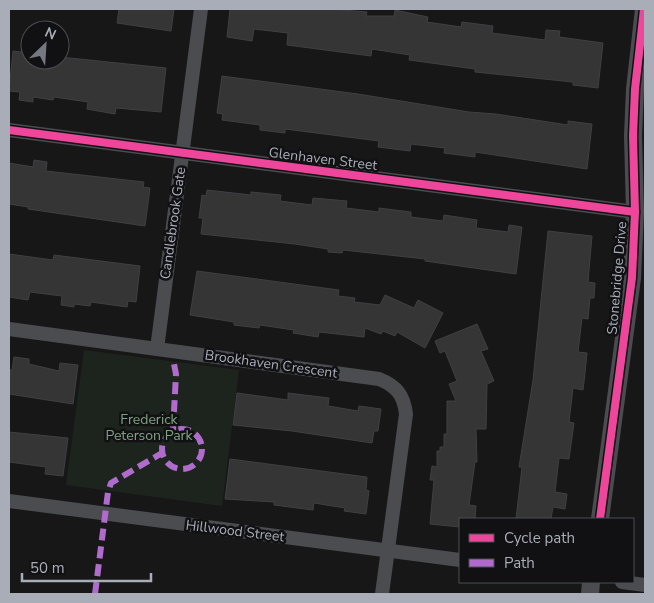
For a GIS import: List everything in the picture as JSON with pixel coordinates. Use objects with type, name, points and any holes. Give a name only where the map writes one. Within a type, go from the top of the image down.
[{"type":"street","name":"Candlebrook Gate","points":[[157,349],[201,9]]},
{"type":"street","points":[[639,9],[644,9]]},
{"type":"street","name":"Stonebridge Drive","points":[[600,518],[632,278],[635,212],[633,136],[635,89],[644,9]]},
{"type":"street","name":"Glenhaven Street","points":[[9,130],[635,212]]},
{"type":"street","name":"Brookhaven Crescent","points":[[9,329],[379,379],[390,383],[399,391],[405,402],[406,414],[382,594]]},
{"type":"street","name":"Hillwood Street","points":[[9,501],[459,560]]},
{"type":"street","points":[[630,583],[645,585]]},
{"type":"green space","name":"Frederick Peterson Park","points":[[84,350],[239,370],[222,506],[66,485]]},
{"type":"building","points":[[119,9],[174,9],[171,31],[117,23]]},
{"type":"building","points":[[230,9],[329,9],[367,12],[366,16],[394,16],[395,10],[428,17],[427,22],[461,27],[462,22],[493,26],[492,33],[545,40],[546,30],[560,31],[559,37],[603,43],[598,88],[573,85],[573,82],[475,72],[475,69],[409,60],[410,55],[372,49],[371,56],[287,45],[288,33],[254,29],[252,41],[227,37]]},
{"type":"building","points":[[13,51],[20,52],[20,70],[70,70],[70,58],[166,68],[161,112],[116,108],[115,114],[87,109],[88,102],[54,97],[53,100],[33,97],[33,102],[19,100],[20,92],[9,91]]},
{"type":"building","points":[[222,76],[568,125],[568,121],[592,124],[587,169],[475,152],[475,157],[444,153],[445,148],[411,144],[410,151],[378,147],[379,141],[285,129],[285,133],[260,130],[260,125],[222,120],[223,114],[217,113]]},
{"type":"building","points":[[34,160],[47,162],[46,171],[144,182],[143,187],[150,188],[145,226],[28,209],[28,207],[9,204],[9,163],[33,167]]},
{"type":"building","points":[[207,190],[251,195],[251,192],[281,195],[280,201],[312,205],[313,198],[347,201],[346,208],[379,212],[379,208],[411,212],[411,217],[443,221],[444,215],[477,220],[476,228],[508,232],[509,225],[522,227],[516,274],[425,261],[425,259],[343,250],[342,253],[328,252],[328,249],[295,244],[201,234],[203,218],[199,218],[202,195],[206,196]]},
{"type":"building","points":[[548,231],[592,236],[588,282],[595,283],[594,298],[590,298],[588,319],[582,318],[578,352],[587,353],[583,390],[573,388],[569,422],[574,423],[569,459],[559,458],[555,492],[567,494],[565,509],[553,507],[551,518],[516,518],[522,467],[519,467],[533,380]]},
{"type":"building","points":[[9,254],[53,260],[54,255],[140,266],[136,302],[128,301],[127,307],[91,302],[90,306],[74,304],[74,307],[61,305],[62,296],[30,292],[28,300],[9,297]]},
{"type":"building","points":[[197,271],[339,290],[338,296],[355,298],[354,302],[380,305],[385,295],[414,308],[418,300],[443,313],[425,348],[397,332],[395,336],[383,331],[381,334],[365,328],[364,337],[319,332],[318,337],[293,333],[294,330],[260,325],[259,328],[234,325],[234,322],[190,315]]},
{"type":"building","points":[[477,324],[488,349],[481,351],[494,381],[487,384],[486,429],[476,429],[477,462],[475,462],[469,505],[476,506],[475,518],[459,518],[459,527],[430,524],[434,480],[430,480],[432,466],[437,467],[437,451],[440,451],[440,447],[444,447],[444,434],[447,434],[447,401],[456,401],[449,384],[457,381],[445,351],[440,353],[435,341]]},
{"type":"building","points":[[14,357],[29,359],[29,364],[59,371],[60,363],[78,365],[73,404],[9,394],[10,370],[12,370]]},
{"type":"building","points":[[237,393],[288,400],[288,393],[329,398],[328,406],[358,411],[359,406],[381,409],[378,431],[374,431],[372,443],[292,431],[233,425]]},
{"type":"building","points":[[9,432],[68,438],[63,476],[45,474],[46,467],[9,462]]},
{"type":"building","points":[[230,459],[367,477],[366,490],[369,491],[366,514],[344,511],[345,508],[314,503],[313,510],[274,505],[274,502],[225,499]]},
{"type":"marked path","points":[[173,430],[176,374],[174,364]]},
{"type":"marked path","points":[[186,429],[193,432],[199,438],[202,449],[201,457],[193,466],[186,469],[178,469],[171,466],[163,457],[162,445],[165,438],[174,430],[186,429]]},
{"type":"marked path","points":[[95,594],[108,492],[111,483],[162,453]]},
{"type":"cycle path","points":[[600,518],[632,278],[635,212],[633,136],[635,89],[644,9]]},
{"type":"cycle path","points":[[9,130],[635,212]]}]
